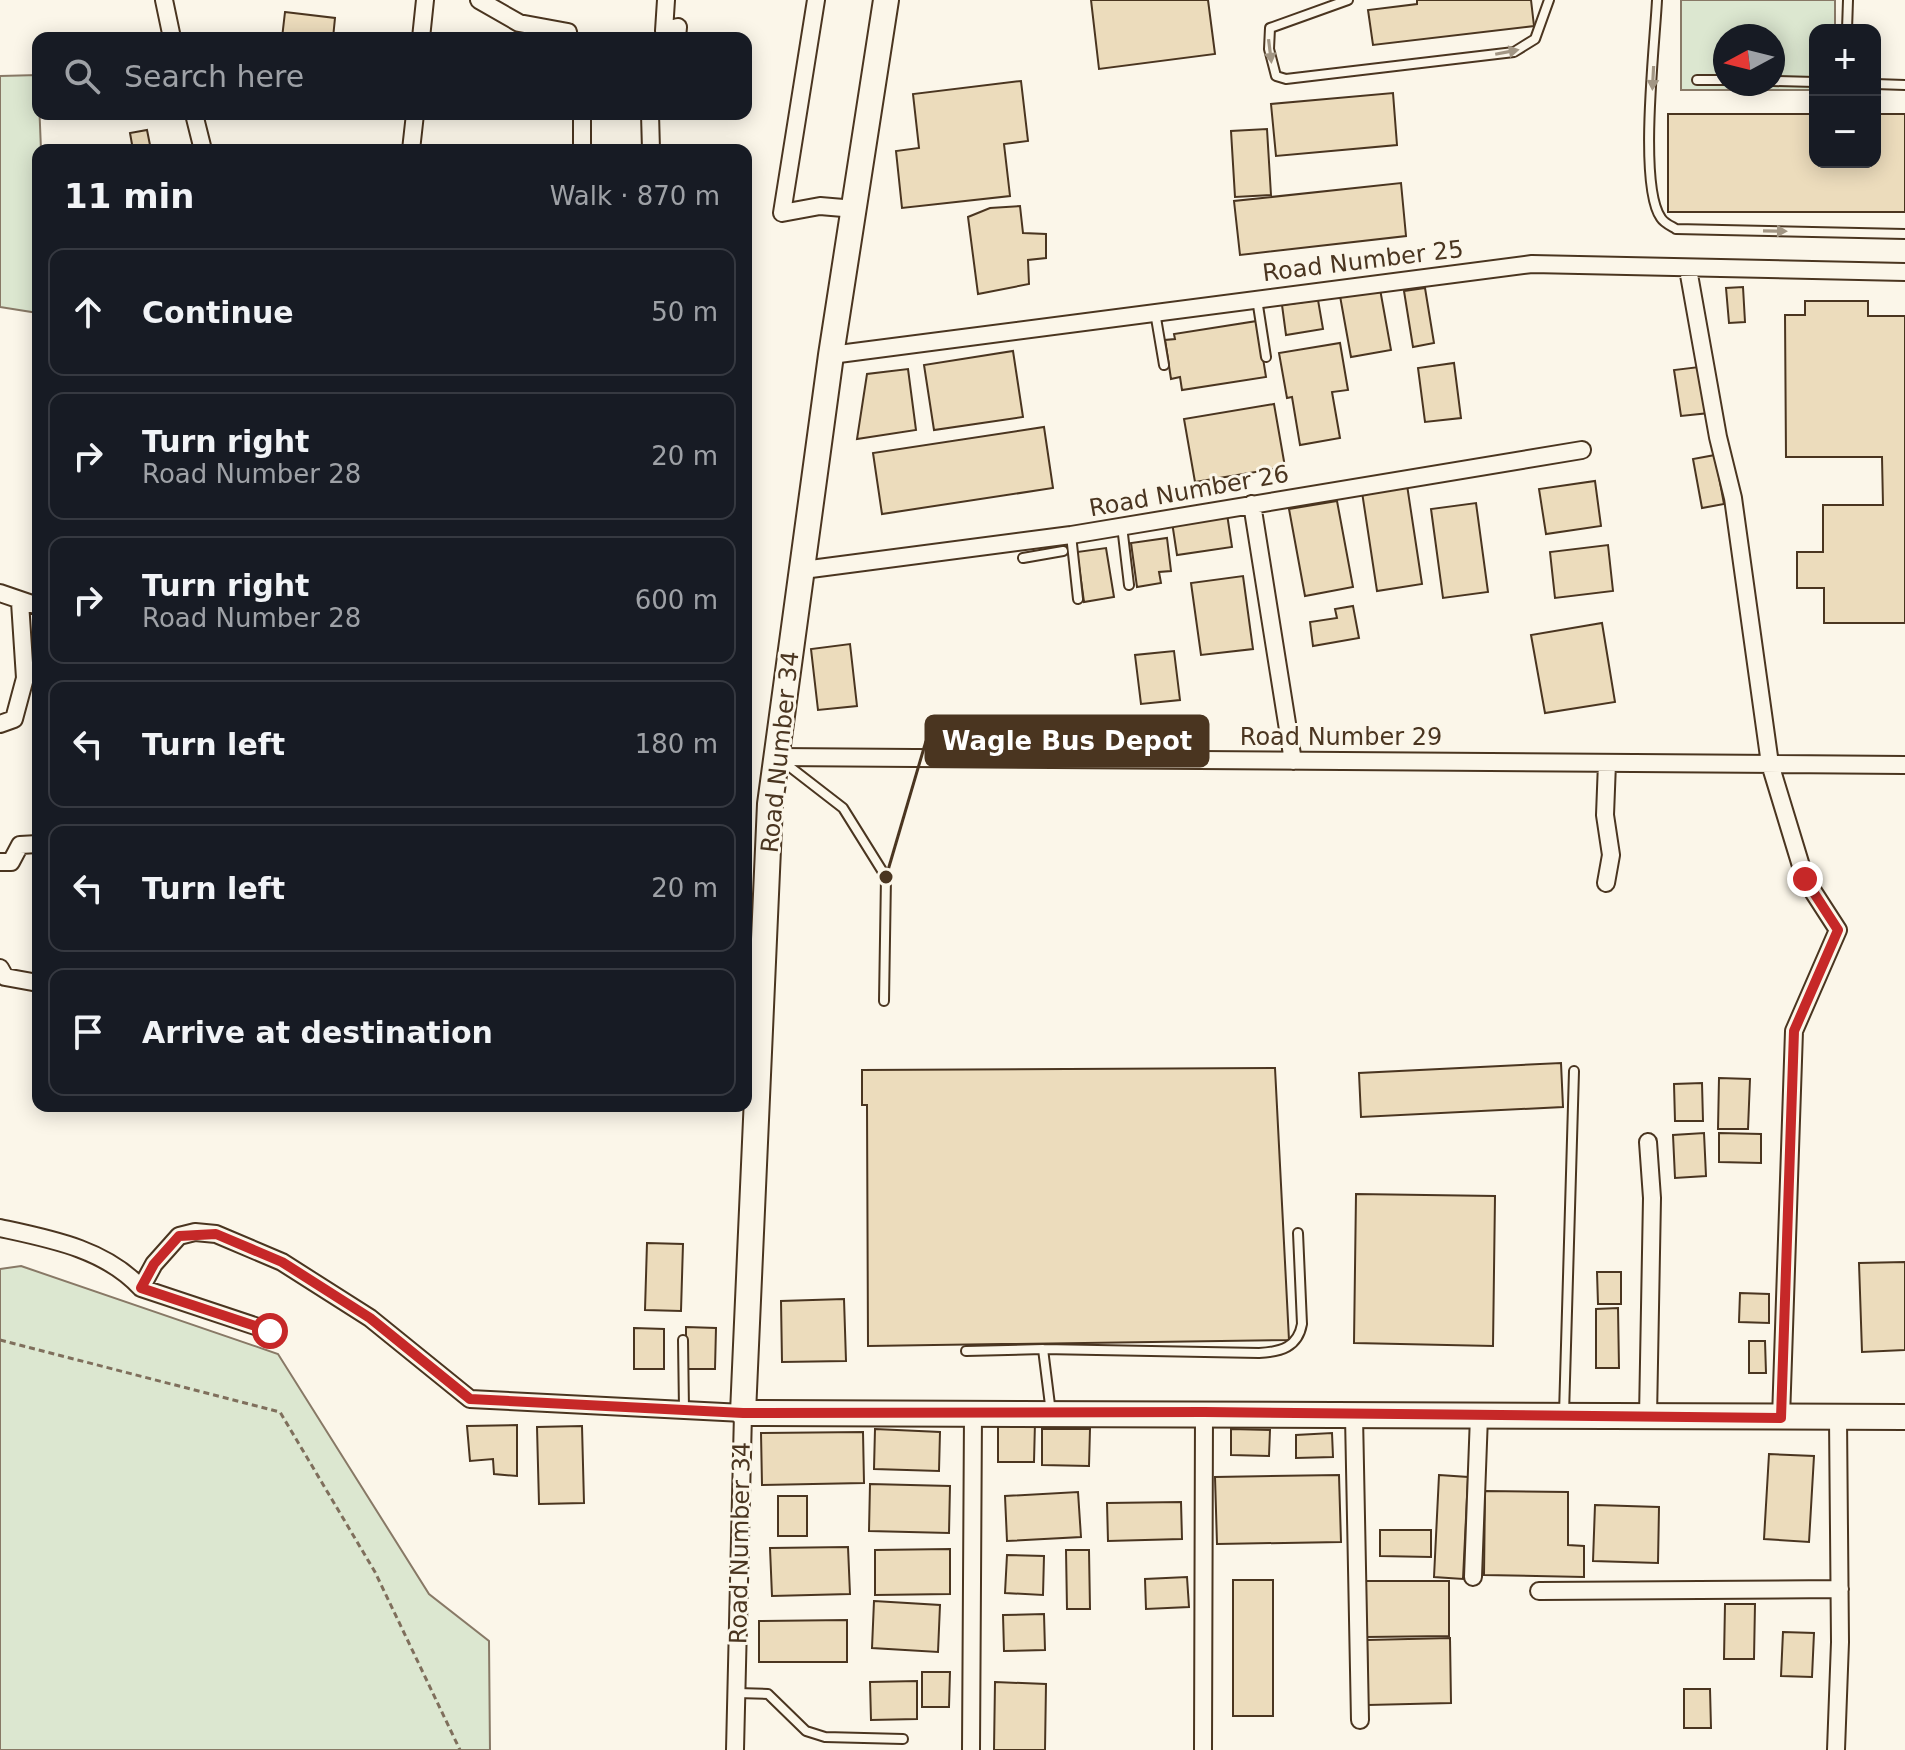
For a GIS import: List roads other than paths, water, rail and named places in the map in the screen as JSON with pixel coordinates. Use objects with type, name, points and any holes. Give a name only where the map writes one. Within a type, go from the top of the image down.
[{"type":"street","points":[[164,0],[171,32]]},
{"type":"street","points":[[422,32],[425,0]]},
{"type":"street","points":[[479,0],[519,23],[568,32]]},
{"type":"street","points":[[666,0],[664,31],[678,27],[678,32]]},
{"type":"street","points":[[816,0],[782,213],[820,206],[855,209]]},
{"type":"street","name":"Road Number 34","points":[[752,1054],[770,804],[831,355],[886,0]]},
{"type":"street","points":[[196,120],[202,144]]},
{"type":"street","points":[[412,144],[414,120]]},
{"type":"street","points":[[582,120],[582,144]]},
{"type":"street","points":[[650,120],[651,144]]},
{"type":"street","name":"Road Number 25","points":[[831,355],[1532,264],[1905,272]]},
{"type":"street","points":[[1688,269],[1718,437],[1733,498],[1770,764],[1805,879],[1838,930],[1794,1031],[1781,1418]]},
{"type":"street","name":"Road Number 26","points":[[803,570],[1040,547],[1071,535],[1582,450]]},
{"type":"street","points":[[1252,504],[1293,761]]},
{"type":"street","points":[[0,593],[32,605]]},
{"type":"street","points":[[0,724],[14,719],[25,678],[20,602]]},
{"type":"street","name":"Road Number 29","points":[[777,757],[1905,765]]},
{"type":"street","points":[[1606,883],[1611,855],[1605,815],[1607,763]]},
{"type":"street","points":[[0,862],[11,862],[20,845],[32,844]]},
{"type":"street","points":[[0,968],[5,977],[32,982]]},
{"type":"street","name":"Road Number 34","points":[[735,1750],[751,1112]]},
{"type":"street","points":[[1648,1142],[1652,1198],[1648,1417]]},
{"type":"street","points":[[0,1228],[91,1252],[124,1269],[141,1288],[270,1331]]},
{"type":"street","points":[[141,1288],[154,1264],[179,1236],[216,1234],[282,1262],[370,1318],[470,1399],[743,1413],[1204,1412],[1354,1416],[1905,1417]]},
{"type":"street","points":[[1203,1750],[1204,1412]]},
{"type":"street","points":[[971,1750],[973,1414]]},
{"type":"street","points":[[1354,1416],[1360,1720]]},
{"type":"street","points":[[1473,1577],[1479,1416]]},
{"type":"street","points":[[1836,1750],[1840,1589],[1838,1418]]},
{"type":"street","points":[[1539,1591],[1840,1589]]},
{"type":"lane","points":[[1348,0],[1270,28],[1269,49],[1276,76],[1286,79],[1514,52],[1535,39],[1549,0]]},
{"type":"lane","points":[[1657,0],[1650,131],[1654,202],[1661,220],[1676,229],[1905,234]]},
{"type":"lane","points":[[1847,24],[1848,0]]},
{"type":"lane","points":[[1697,80],[1713,80]]},
{"type":"lane","points":[[1785,81],[1809,82]]},
{"type":"lane","points":[[1881,84],[1905,85]]},
{"type":"lane","points":[[1257,299],[1266,357]]},
{"type":"lane","points":[[1155,312],[1164,365]]},
{"type":"lane","points":[[1122,526],[1129,585]]},
{"type":"lane","points":[[1071,535],[1078,599]]},
{"type":"lane","points":[[1023,558],[1040,547],[1063,551]]},
{"type":"lane","points":[[777,757],[843,808],[886,877],[884,1001]]},
{"type":"lane","points":[[1564,1417],[1574,1071]]},
{"type":"lane","points":[[966,1351],[1043,1349],[1259,1353],[1284,1350],[1300,1335],[1302,1324],[1298,1233]]},
{"type":"lane","points":[[683,1340],[684,1409]]},
{"type":"lane","points":[[1043,1349],[1051,1413]]},
{"type":"lane","points":[[736,1693],[768,1694],[806,1731],[825,1737],[903,1739]]},
{"type":"place","name":"Wagle Bus Depot","points":[[886,877]]}]
